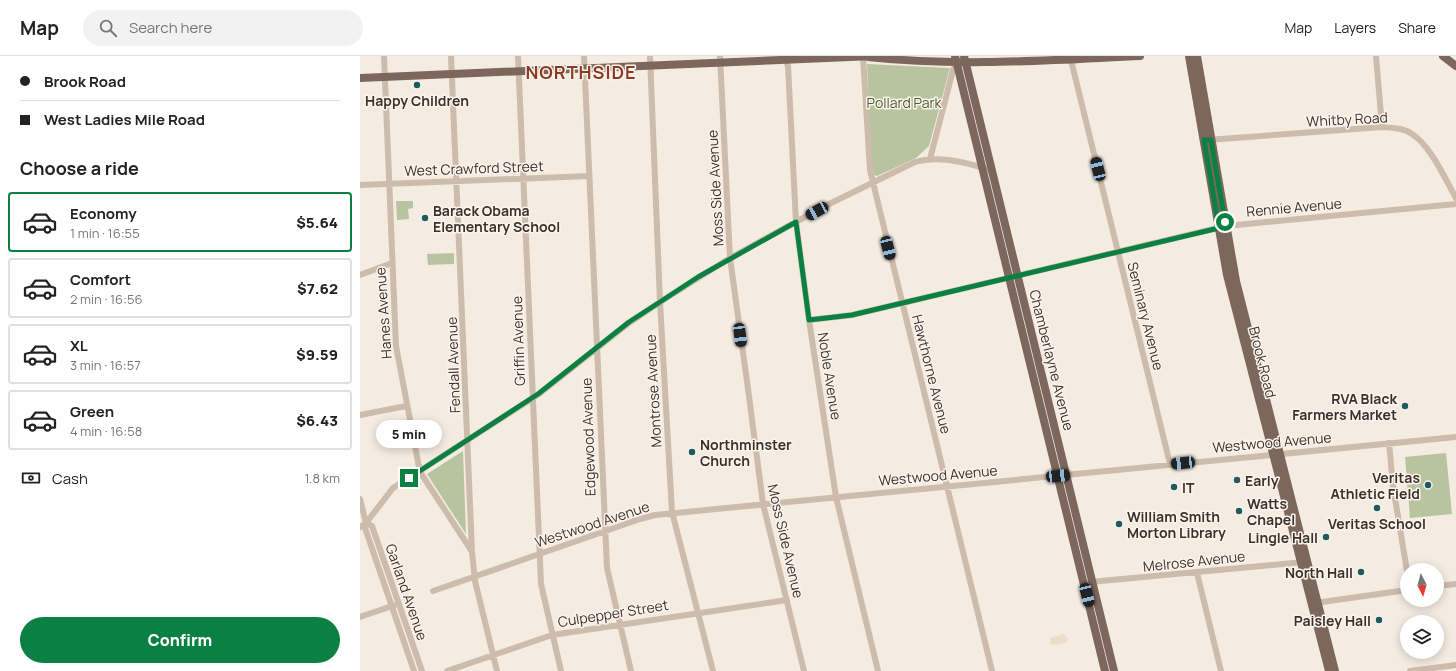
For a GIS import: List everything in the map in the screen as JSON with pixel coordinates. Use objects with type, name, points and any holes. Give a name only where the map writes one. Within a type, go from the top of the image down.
[{"type":"main road","points":[[863,56],[905,61],[1140,56]]},
{"type":"main road","points":[[360,78],[650,66],[720,59],[874,56]]},
{"type":"main road","name":"Brook Road","points":[[1189,56],[1207,140],[1222,227],[1227,275],[1304,562],[1328,671]]},
{"type":"main road","name":"Brook Road","points":[[1197,56],[1207,140]]},
{"type":"main road","points":[[1443,56],[1456,66]]},
{"type":"main road","name":"Chamberlayne Avenue","points":[[956,60],[1105,671]]},
{"type":"main road","name":"Chamberlayne Avenue","points":[[965,60],[1114,671]]},
{"type":"main road","name":"Brook Road","points":[[1314,603],[1335,671]]},
{"type":"street","name":"Hanes Avenue","points":[[384,56],[396,346],[406,406],[420,471],[472,552]]},
{"type":"street","name":"Fendall Avenue","points":[[451,56],[472,552],[474,577],[497,671]]},
{"type":"street","name":"Griffin Avenue","points":[[518,56],[541,584],[561,671]]},
{"type":"street","name":"Edgewood Avenue","points":[[584,56],[604,531],[607,568],[631,671]]},
{"type":"street","name":"Montrose Avenue","points":[[650,56],[660,302],[672,512],[713,671]]},
{"type":"street","name":"Hawthorne Avenue","points":[[863,56],[868,159],[992,671]]},
{"type":"street","points":[[1376,56],[1382,127]]},
{"type":"street","name":"Noble Avenue","points":[[784,58],[788,66],[796,222],[809,320],[836,497],[878,671]]},
{"type":"street","name":"Seminary Avenue","points":[[1070,58],[1170,464]]},
{"type":"street","name":"Moss Side Avenue","points":[[720,59],[730,258],[764,504],[804,671]]},
{"type":"street","points":[[930,159],[956,60]]},
{"type":"street","name":"Whitby Road","points":[[1207,140],[1382,127],[1400,129],[1413,134],[1427,149],[1456,198]]},
{"type":"street","points":[[360,527],[366,523],[393,488],[533,398],[596,348],[660,302],[730,258],[873,182],[912,164],[930,159],[982,167],[992,171]]},
{"type":"street","name":"West Crawford Street","points":[[360,185],[589,176]]},
{"type":"street","name":"Rennie Avenue","points":[[809,320],[844,317],[1010,279],[1222,227],[1456,204]]},
{"type":"street","points":[[360,275],[392,263]]},
{"type":"street","points":[[360,415],[406,406]]},
{"type":"street","name":"Westwood Avenue","points":[[433,591],[640,519],[672,512],[1058,476],[1456,436]]},
{"type":"street","points":[[1389,443],[1394,489],[1406,563]]},
{"type":"street","name":"Garland Avenue","points":[[360,499],[366,523],[365,528],[414,671]]},
{"type":"street","name":"Garland Avenue","points":[[366,523],[372,526],[422,671]]},
{"type":"street","name":"Melrose Avenue","points":[[1083,580],[1093,583],[1304,562]]},
{"type":"street","points":[[1197,573],[1221,671]]},
{"type":"street","points":[[1444,585],[1456,584]]},
{"type":"street","points":[[1314,603],[1400,591]]},
{"type":"street","name":"Culpepper Street","points":[[447,671],[552,635],[697,612],[787,600]]},
{"type":"street","points":[[360,617],[399,604]]},
{"type":"street","points":[[1410,671],[1456,664]]},
{"type":"green space","name":"Pollard Park","points":[[867,64],[950,68],[929,146],[916,158],[877,176],[874,175],[871,161]]},
{"type":"green space","points":[[396,201],[413,201],[413,208],[408,209],[409,219],[397,220]]},
{"type":"green space","points":[[454,253],[454,264],[428,265],[427,254]]},
{"type":"green space","points":[[463,451],[466,534],[427,474]]},
{"type":"green space","name":"Veritas Athletic Field","points":[[1446,453],[1452,514],[1410,518],[1405,457]]},
{"type":"shaded area","points":[[1064,634],[1068,639],[1065,643],[1051,645],[1050,638]]},
{"type":"place","name":"Happy Children","points":[[417,85]]},
{"type":"place","name":"Barack Obama Elementary School","points":[[425,218]]},
{"type":"place","name":"RVA Black Farmers Market","points":[[1405,406]]},
{"type":"place","name":"Northminster Church","points":[[692,452]]},
{"type":"place","name":"Early","points":[[1237,480]]},
{"type":"place","name":"Veritas Athletic Field","points":[[1428,485]]},
{"type":"place","name":"IT","points":[[1174,487]]},
{"type":"place","name":"Veritas School","points":[[1377,508]]},
{"type":"place","name":"Watts Chapel","points":[[1239,511]]},
{"type":"place","name":"William Smith Morton Library","points":[[1119,524]]},
{"type":"place","name":"Lingle Hall","points":[[1326,537]]},
{"type":"place","name":"North Hall","points":[[1361,572]]},
{"type":"place","name":"Paisley Hall","points":[[1379,620]]},
{"type":"district","name":"NORTHSIDE","points":[[581,72]]},
{"type":"route","points":[[409,478],[538,394],[566,374],[629,322],[698,277],[796,222],[809,320],[824,320],[1005,280],[1219,228],[1204,140],[1211,140],[1225,222]]}]
